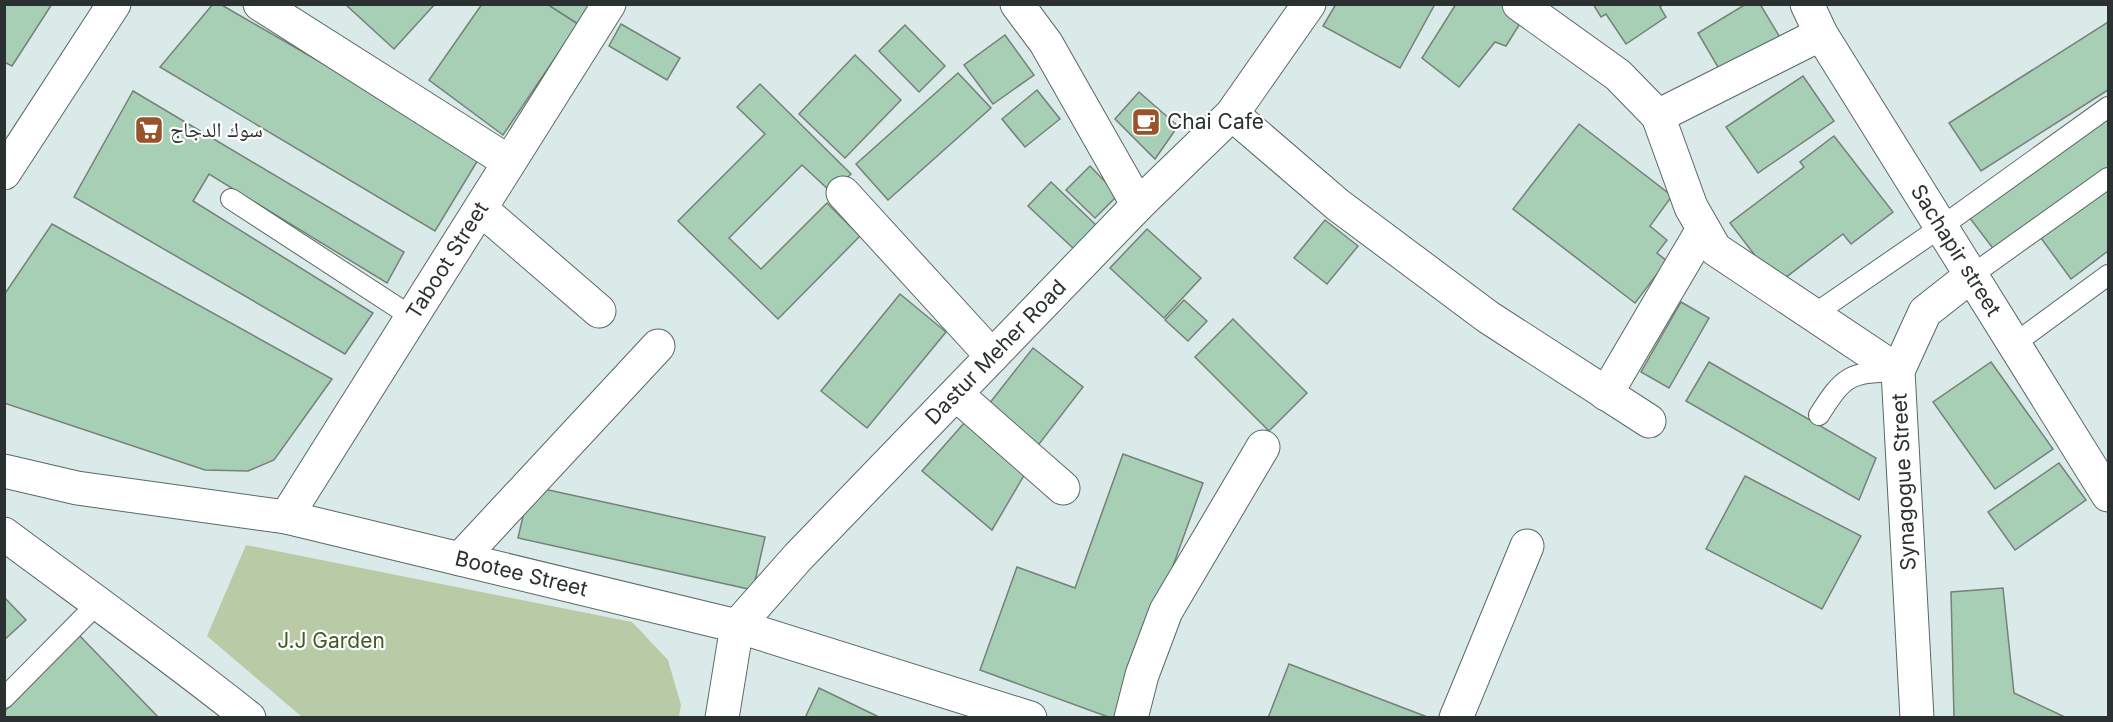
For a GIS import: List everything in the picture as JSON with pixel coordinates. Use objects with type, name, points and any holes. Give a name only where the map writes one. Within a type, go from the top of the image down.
[{"type":"street","points":[[4,173],[114,4]]},
{"type":"street","points":[[260,4],[509,162]]},
{"type":"street","name":"Taboot Street","points":[[286,518],[609,4]]},
{"type":"street","points":[[1017,4],[1046,43],[1138,205]]},
{"type":"street","name":"Dastur Meher Road","points":[[738,626],[798,557],[1138,205],[1232,114],[1309,4]]},
{"type":"street","points":[[1519,4],[1618,75],[1658,116],[1691,207],[1715,249],[1898,371]]},
{"type":"street","name":"Sachapir street","points":[[1807,4],[1821,34],[2109,495]]},
{"type":"street","points":[[1658,116],[1821,34]]},
{"type":"street","points":[[1232,114],[1338,205],[1488,317],[1649,421]]},
{"type":"street","points":[[843,193],[992,356]]},
{"type":"street","points":[[481,208],[599,311]]},
{"type":"street","points":[[1606,394],[1703,229]]},
{"type":"street","name":"Synagogue Street","points":[[1917,717],[1898,371],[1925,312],[1971,275]]},
{"type":"street","points":[[460,559],[658,346]]},
{"type":"street","points":[[956,394],[1063,488]]},
{"type":"street","points":[[1131,717],[1142,675],[1166,612],[1263,447]]},
{"type":"street","name":"Bootee Street","points":[[4,471],[77,488],[286,518],[460,559],[738,626],[1030,717]]},
{"type":"street","points":[[4,534],[249,717]]},
{"type":"street","points":[[1456,717],[1527,546]]},
{"type":"street","points":[[722,717],[738,626]]},
{"type":"lane","points":[[1813,315],[2109,108]]},
{"type":"lane","points":[[1971,275],[2109,178]]},
{"type":"lane","points":[[231,199],[412,317]]},
{"type":"lane","points":[[2014,344],[2109,275]]},
{"type":"lane","points":[[1819,415],[1837,387],[1852,376],[1898,371]]},
{"type":"lane","points":[[4,698],[97,604]]},
{"type":"green space","name":"J.J Garden","points":[[246,545],[632,622],[668,660],[681,705],[679,717],[302,717],[207,636]]},
{"type":"building","points":[[4,4],[52,4],[12,66],[4,62]]},
{"type":"building","points":[[213,4],[220,4],[481,155],[435,231],[160,67]]},
{"type":"building","points":[[345,4],[435,4],[394,49]]},
{"type":"building","points":[[482,4],[547,4],[578,24],[503,135],[429,80]]},
{"type":"building","points":[[547,4],[591,4],[578,24]]},
{"type":"building","points":[[1336,4],[1435,4],[1400,68],[1323,26]]},
{"type":"building","points":[[1456,4],[1503,4],[1524,17],[1506,46],[1495,42],[1459,87],[1422,58]]},
{"type":"building","points":[[1593,4],[1664,4],[1660,7],[1666,17],[1626,44],[1606,14],[1601,17]]},
{"type":"building","points":[[1746,4],[1760,4],[1781,39],[1722,74],[1698,33]]},
{"type":"building","points":[[2108,22],[2108,90],[1981,171],[1949,123]]},
{"type":"building","points":[[621,24],[680,58],[667,80],[609,46]]},
{"type":"building","points":[[905,25],[945,66],[919,92],[879,51]]},
{"type":"building","points":[[1005,35],[1034,75],[993,104],[964,65]]},
{"type":"building","points":[[855,55],[901,100],[845,158],[799,114]]},
{"type":"building","points":[[958,73],[991,108],[888,200],[856,164]]},
{"type":"building","points":[[1803,76],[1834,121],[1758,173],[1726,127]]},
{"type":"building","points":[[760,84],[851,174],[832,193],[802,165],[729,238],[761,269],[827,203],[860,236],[778,319],[678,221],[765,134],[737,107]]},
{"type":"building","points":[[1037,90],[1060,119],[1025,147],[1002,119]]},
{"type":"building","points":[[133,91],[404,252],[387,283],[209,174],[193,201],[373,313],[345,354],[74,197]]},
{"type":"building","name":"Chai Cafe","points":[[1139,92],[1178,126],[1155,159],[1115,119]]},
{"type":"building","points":[[2108,119],[2108,169],[1995,251],[1969,217]]},
{"type":"building","points":[[1579,124],[1672,196],[1650,226],[1667,240],[1657,253],[1667,261],[1635,303],[1513,209]]},
{"type":"building","points":[[1834,136],[1893,212],[1851,244],[1843,234],[1777,284],[1730,223],[1804,167],[1800,162]]},
{"type":"building","points":[[1090,166],[1118,195],[1095,218],[1066,190]]},
{"type":"building","points":[[2108,181],[2108,251],[2071,279],[2038,234]]},
{"type":"building","points":[[1051,182],[1097,226],[1074,249],[1028,206]]},
{"type":"building","points":[[1325,220],[1358,246],[1327,284],[1294,258]]},
{"type":"building","points":[[52,224],[332,379],[274,460],[248,471],[205,470],[4,403],[4,295]]},
{"type":"building","points":[[1147,229],[1201,278],[1164,318],[1110,268]]},
{"type":"building","points":[[900,294],[946,332],[867,428],[821,391]]},
{"type":"building","points":[[1184,300],[1207,321],[1188,341],[1165,320]]},
{"type":"building","points":[[1681,302],[1709,318],[1669,388],[1641,372]]},
{"type":"building","points":[[1233,319],[1307,393],[1269,431],[1195,357]]},
{"type":"building","points":[[1033,348],[1083,387],[1036,448],[985,409]]},
{"type":"building","points":[[1709,362],[1876,458],[1859,500],[1686,401]]},
{"type":"building","points":[[1991,362],[2053,449],[1995,489],[1933,402]]},
{"type":"building","points":[[972,414],[1029,467],[992,530],[922,471]]},
{"type":"building","points":[[1123,454],[1203,483],[1118,718],[1111,718],[980,670],[1017,567],[1075,588]]},
{"type":"building","points":[[2059,463],[2086,500],[2015,550],[1988,512]]},
{"type":"building","points":[[1745,476],[1861,536],[1822,609],[1706,549]]},
{"type":"building","points":[[530,486],[765,537],[753,590],[518,538]]},
{"type":"building","points":[[2003,588],[2014,693],[2067,718],[1954,718],[1951,592]]},
{"type":"building","points":[[4,597],[26,620],[4,640]]},
{"type":"building","points":[[79,635],[159,718],[4,718],[4,712]]},
{"type":"building","points":[[1289,664],[1430,718],[1268,718]]},
{"type":"building","points":[[819,688],[881,718],[805,718]]},
{"type":"place","name":"Chai Cafe","points":[[1146,122]]},
{"type":"place","name":"سوك الدجاج","points":[[149,130]]}]
